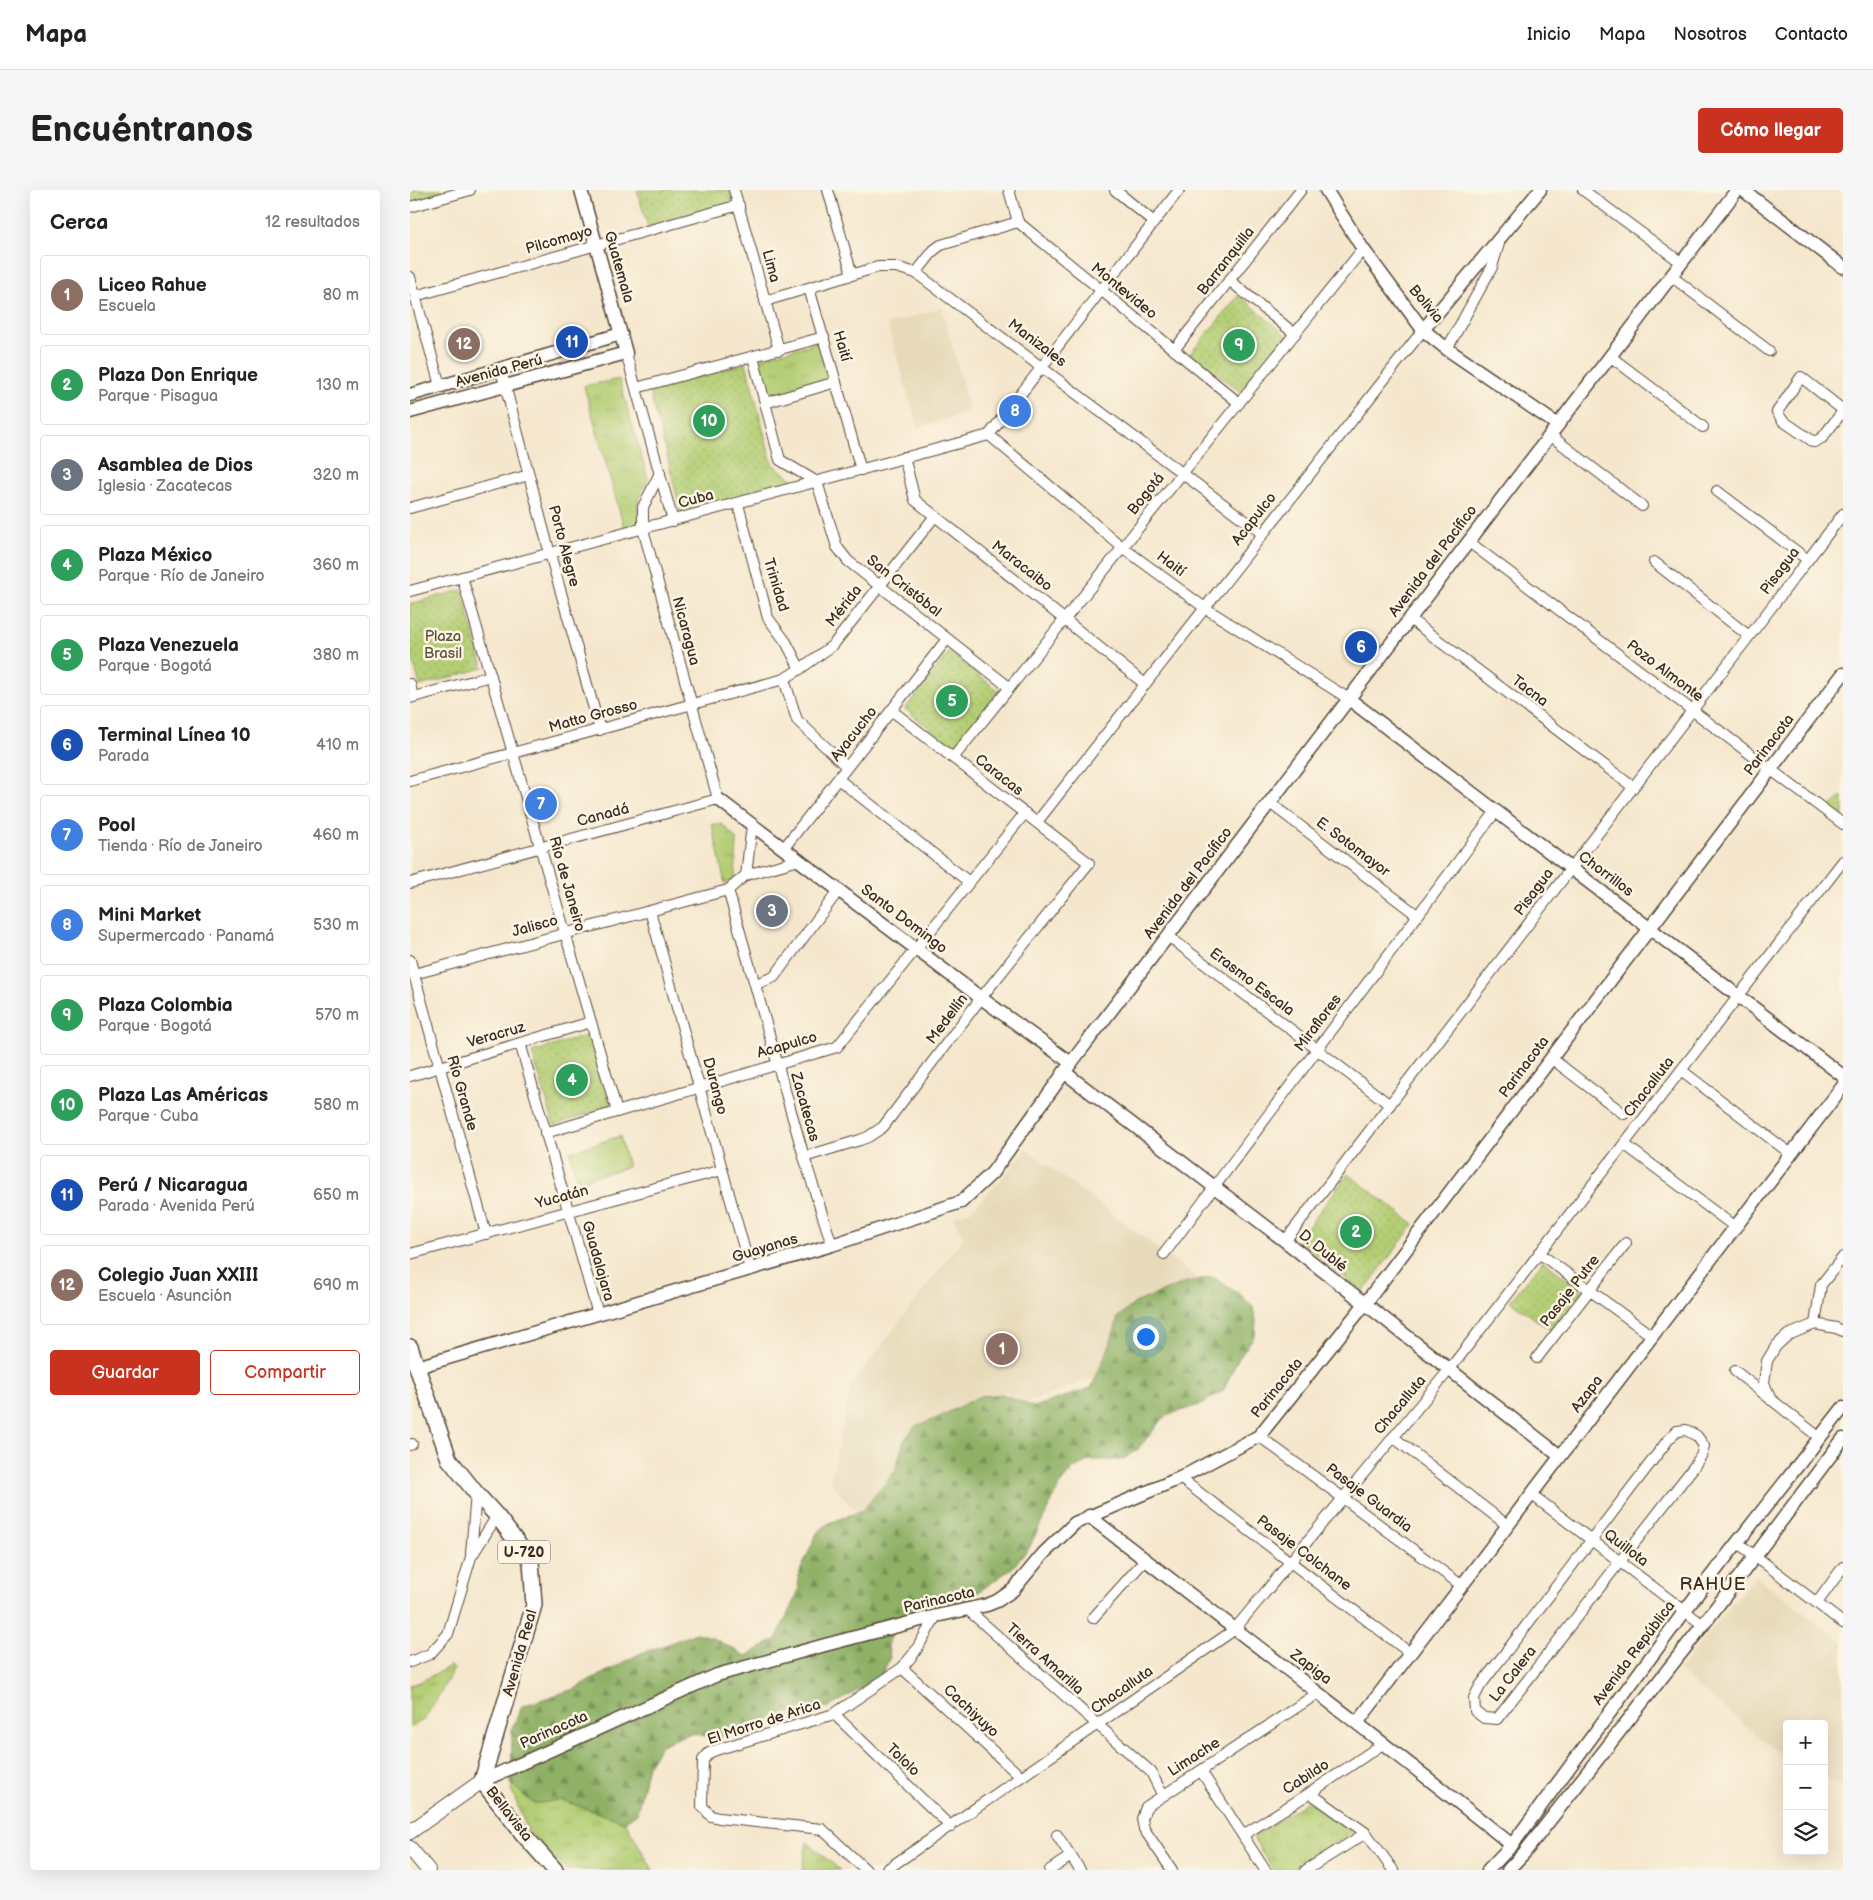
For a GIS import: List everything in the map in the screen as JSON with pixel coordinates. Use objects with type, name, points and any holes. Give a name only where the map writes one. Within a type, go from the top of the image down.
[{"type":"main road","name":"Avenida Real","points":[[410,1347],[449,1459],[497,1516],[531,1561],[534,1605],[482,1781]]},
{"type":"main road","points":[[410,1832],[482,1781]]},
{"type":"main road","name":"Bellavista","points":[[482,1781],[523,1834],[555,1870]]},
{"type":"main road","points":[[410,1848],[428,1870]]},
{"type":"street","points":[[410,207],[470,190]]},
{"type":"street","name":"Guatemala","points":[[581,190],[626,353]]},
{"type":"street","name":"Lima","points":[[734,190],[779,350]]},
{"type":"street","points":[[828,190],[852,274]]},
{"type":"street","points":[[916,273],[934,250],[941,245],[1018,222],[1009,190]]},
{"type":"street","points":[[1115,190],[1154,222]]},
{"type":"street","points":[[988,434],[1043,366],[1178,190]]},
{"type":"street","name":"Barranquilla","points":[[1174,350],[1301,190]]},
{"type":"street","name":"Bolivia","points":[[1326,190],[1363,249],[1423,330],[1554,430]]},
{"type":"street","name":"Acapulco","points":[[1037,822],[1423,330],[1540,190]]},
{"type":"street","points":[[1583,190],[1682,263]]},
{"type":"street","name":"Avenida del Pacífico","points":[[1068,1067],[1737,190]]},
{"type":"street","points":[[1743,190],[1843,267]]},
{"type":"street","name":"Pilcomayo","points":[[415,296],[739,206]]},
{"type":"street","name":"Montevideo","points":[[1018,222],[1239,403]]},
{"type":"street","name":"Acapulco","points":[[1447,349],[1492,267],[1500,239]]},
{"type":"street","name":"Bogotá","points":[[953,758],[1363,249]]},
{"type":"street","name":"Manizales","points":[[765,301],[869,269],[887,266],[906,269],[916,273],[1043,366],[1263,534]]},
{"type":"street","points":[[1671,276],[1769,351]]},
{"type":"street","points":[[410,277],[440,386]]},
{"type":"street","points":[[1230,280],[1295,334]]},
{"type":"street","name":"Haití","points":[[809,288],[861,470]]},
{"type":"street","name":"Avenida Perú","points":[[410,395],[621,334]]},
{"type":"street","points":[[636,388],[824,337]]},
{"type":"street","points":[[626,353],[673,521]]},
{"type":"street","name":"Avenida Perú","points":[[410,412],[626,353]]},
{"type":"street","points":[[1610,356],[1703,427]]},
{"type":"street","points":[[753,357],[780,460],[818,482]]},
{"type":"street","name":"Porto Alegre","points":[[501,370],[550,554],[600,730]]},
{"type":"street","points":[[1801,377],[1843,410],[1822,438],[1814,442],[1782,420],[1777,412],[1801,377]]},
{"type":"street","points":[[765,403],[836,382]]},
{"type":"street","points":[[1554,430],[1642,506]]},
{"type":"street","name":"Haití","points":[[988,434],[1122,547],[1205,608],[1349,699]]},
{"type":"street","name":"Cuba","points":[[410,592],[738,504],[988,434]]},
{"type":"street","name":"Maracaibo","points":[[904,457],[914,500],[1145,684]]},
{"type":"street","name":"Nicaragua","points":[[660,473],[643,507],[643,529],[690,705],[718,799]]},
{"type":"street","points":[[410,508],[529,475]]},
{"type":"street","name":"San Cristóbal","points":[[818,482],[837,547],[848,561],[1009,687]]},
{"type":"street","points":[[1717,491],[1808,560]]},
{"type":"street","name":"Trinidad","points":[[738,504],[768,618],[786,642],[800,669]]},
{"type":"street","name":"Pisagua","points":[[1285,1241],[1843,514]]},
{"type":"street","name":"Mérida","points":[[784,679],[832,645],[935,516]]},
{"type":"street","name":"Pozo Almonte","points":[[1469,542],[1843,824]]},
{"type":"street","points":[[1654,562],[1749,636]]},
{"type":"street","name":"Río de Janeiro","points":[[462,577],[617,1112]]},
{"type":"street","name":"Tacna","points":[[1410,620],[1633,787]]},
{"type":"street","name":"Ayacucho","points":[[784,848],[947,638]]},
{"type":"street","name":"Parinacota","points":[[482,1781],[717,1675],[936,1616],[987,1605],[1014,1590],[1050,1548],[1075,1523],[1180,1478],[1260,1436],[1364,1304],[1843,674]]},
{"type":"street","points":[[410,684],[412,698],[491,676]]},
{"type":"street","points":[[784,679],[797,720],[848,767]]},
{"type":"street","name":"Matto Grosso","points":[[410,781],[784,679]]},
{"type":"street","name":"Chorrillos","points":[[1349,699],[1843,1076]]},
{"type":"street","name":"Caracas","points":[[891,710],[1089,863]]},
{"type":"street","points":[[838,779],[969,882]]},
{"type":"street","name":"Santo Domingo","points":[[718,799],[916,948],[1068,1067]]},
{"type":"street","name":"Canadá","points":[[410,882],[718,799]]},
{"type":"street","name":"E. Sotomayor","points":[[1270,802],[1417,915]]},
{"type":"street","name":"Miraflores","points":[[1164,1254],[1496,810]]},
{"type":"street","name":"Acapulco","points":[[546,1133],[837,1047],[1025,813]]},
{"type":"street","points":[[746,875],[752,824]]},
{"type":"street","name":"Jalisco","points":[[414,974],[728,890],[746,875],[799,860]]},
{"type":"street","name":"Chacalluta","points":[[886,1870],[1234,1630],[1449,1370],[1843,861]]},
{"type":"street","name":"Medellín","points":[[804,1157],[868,1137],[883,1128],[981,998],[1089,863]]},
{"type":"street","name":"Zacatecas","points":[[728,890],[804,1157],[832,1245]]},
{"type":"street","points":[[756,984],[774,977],[839,890]]},
{"type":"street","name":"Durango","points":[[650,911],[701,1088],[750,1269]]},
{"type":"street","name":"Erasmo Escala","points":[[1168,936],[1390,1105]]},
{"type":"street","name":"Río Grande","points":[[410,960],[486,1234]]},
{"type":"street","name":"Veracruz","points":[[410,1076],[591,1022]]},
{"type":"street","name":"Guadalajara","points":[[520,1044],[598,1314]]},
{"type":"street","points":[[1551,1058],[1624,1114]]},
{"type":"street","name":"D. Dublé","points":[[1068,1067],[1214,1187],[1560,1456]]},
{"type":"street","name":"Guayanas","points":[[417,1368],[832,1245],[961,1202],[992,1173],[1068,1067]]},
{"type":"street","points":[[1681,1070],[1791,1154]]},
{"type":"street","name":"Azapa","points":[[1357,1723],[1843,1086]]},
{"type":"street","points":[[1624,1144],[1735,1227]]},
{"type":"street","name":"Yucatán","points":[[410,1254],[722,1170]]},
{"type":"street","name":"Pasaje Putre","points":[[1537,1358],[1626,1243]]},
{"type":"street","points":[[1539,1253],[1652,1336]]},
{"type":"street","points":[[1815,1324],[1821,1285],[1843,1257]]},
{"type":"street","points":[[1771,1400],[1764,1383],[1767,1361],[1776,1346],[1788,1335],[1815,1324],[1843,1331]]},
{"type":"street","points":[[1735,1371],[1820,1438]]},
{"type":"street","name":"Avenida República","points":[[1488,1870],[1512,1844],[1685,1612],[1843,1408]]},
{"type":"street","name":"La Calera","points":[[1686,1430],[1697,1436],[1704,1446],[1701,1456],[1620,1562],[1496,1719],[1484,1718],[1475,1711],[1474,1698],[1480,1686],[1668,1440],[1677,1431],[1686,1430]]},
{"type":"street","name":"Pasaje Guardia","points":[[1260,1436],[1461,1585]]},
{"type":"street","points":[[1393,1437],[1507,1525]]},
{"type":"street","points":[[1508,1870],[1524,1853],[1702,1625],[1843,1439]]},
{"type":"street","name":"Pasaje Colchane","points":[[1180,1478],[1410,1653]]},
{"type":"street","points":[[410,1662],[430,1654],[448,1634],[471,1557],[476,1493]]},
{"type":"street","name":"Quillota","points":[[1531,1494],[1702,1625]]},
{"type":"street","points":[[471,1557],[497,1516]]},
{"type":"street","name":"Zapiga","points":[[1089,1516],[1512,1844]]},
{"type":"street","points":[[1738,1543],[1843,1623]]},
{"type":"street","points":[[1093,1618],[1145,1560]]},
{"type":"street","points":[[1816,1603],[1843,1567]]},
{"type":"street","name":"Tierra Amarilla","points":[[967,1609],[1096,1726],[1151,1772],[1163,1796]]},
{"type":"street","name":"El Morro de Arica","points":[[866,1870],[822,1829],[711,1816],[702,1806],[703,1760],[708,1753],[834,1714],[902,1668],[936,1616]]},
{"type":"street","name":"Cachiyuyo","points":[[902,1668],[1020,1776]]},
{"type":"street","name":"Limache","points":[[1172,1870],[1144,1829],[1142,1819],[1146,1807],[1318,1693]]},
{"type":"street","name":"Tololo","points":[[834,1714],[951,1826]]},
{"type":"street","name":"Cabildo","points":[[1243,1835],[1384,1743]]},
{"type":"street","points":[[1201,1771],[1265,1870]]},
{"type":"street","points":[[1310,1793],[1366,1833],[1393,1870]]},
{"type":"street","points":[[1306,1870],[1366,1833]]},
{"type":"street","points":[[1058,1835],[1080,1870]]},
{"type":"street","points":[[1050,1870],[1071,1856]]},
{"type":"shaded area","points":[[942,308],[970,412],[918,428],[887,324]]},
{"type":"shaded area","points":[[1026,1149],[1208,1286],[1112,1371],[923,1441],[865,1522],[830,1482],[852,1384],[964,1237],[953,1217],[969,1212],[1000,1181]]},
{"type":"shaded area","points":[[1755,1576],[1843,1642],[1843,1787],[1828,1779],[1828,1720],[1783,1720],[1783,1755],[1678,1671]]},
{"type":"green space","points":[[410,190],[454,190],[410,202]]},
{"type":"green space","points":[[637,190],[729,190],[733,203],[648,227]]},
{"type":"green space","points":[[1239,295],[1288,337],[1242,393],[1190,354]]},
{"type":"green space","points":[[821,341],[832,379],[768,399],[757,359]]},
{"type":"green space","points":[[746,363],[772,464],[795,481],[681,514],[649,390]]},
{"type":"green space","points":[[619,379],[648,479],[638,499],[638,524],[624,527],[584,386]]},
{"type":"green space","name":"Plaza Brasil","points":[[462,590],[483,668],[420,686],[410,650],[410,604]]},
{"type":"green space","points":[[949,652],[1000,692],[956,749],[905,709]]},
{"type":"green space","points":[[1843,796],[1843,817],[1830,807]]},
{"type":"green space","points":[[712,824],[722,824],[737,840],[735,879],[725,884]]},
{"type":"green space","points":[[589,1035],[611,1107],[554,1125],[532,1052]]},
{"type":"green space","points":[[620,1136],[628,1167],[577,1181],[570,1152]]},
{"type":"green space","points":[[1348,1174],[1414,1224],[1363,1292],[1298,1240]]},
{"type":"green space","points":[[1543,1261],[1583,1291],[1552,1331],[1510,1301]]},
{"type":"green space","points":[[1213,1277],[1242,1296],[1253,1307],[1256,1320],[1255,1335],[1237,1361],[1223,1391],[1200,1405],[1166,1415],[1137,1450],[1122,1460],[1090,1460],[1074,1468],[1061,1483],[1029,1548],[1012,1568],[973,1596],[956,1603],[896,1619],[888,1646],[890,1657],[881,1677],[829,1707],[808,1709],[776,1716],[738,1728],[718,1739],[691,1733],[661,1745],[648,1765],[637,1813],[624,1822],[561,1800],[534,1804],[511,1784],[512,1729],[522,1706],[574,1689],[641,1653],[696,1633],[711,1637],[746,1656],[776,1639],[799,1590],[798,1576],[817,1533],[829,1523],[863,1510],[895,1471],[904,1441],[915,1426],[935,1419],[980,1396],[1002,1394],[1034,1407],[1091,1388],[1110,1345],[1118,1317],[1135,1303],[1186,1282]]},
{"type":"green space","points":[[450,1666],[454,1669],[425,1719],[410,1728],[410,1685],[420,1682]]},
{"type":"green space","points":[[515,1781],[619,1811],[653,1870],[565,1870],[528,1831],[511,1789]]},
{"type":"green space","points":[[1308,1801],[1352,1832],[1291,1870],[1273,1870],[1253,1837]]},
{"type":"green space","points":[[807,1842],[840,1870],[802,1870]]},
{"type":"place","name":"Perú / Nicaragua","points":[[572,342]]},
{"type":"place","name":"Colegio Juan XXIII","points":[[464,344]]},
{"type":"place","name":"Plaza Colombia","points":[[1239,345]]},
{"type":"place","name":"Mini Market","points":[[1015,411]]},
{"type":"place","name":"Plaza Las Américas","points":[[709,421]]},
{"type":"place","name":"Terminal Línea 10","points":[[1361,647]]},
{"type":"place","name":"Plaza Venezuela","points":[[952,701]]},
{"type":"place","name":"Pool","points":[[541,804]]},
{"type":"place","name":"Asamblea de Dios","points":[[772,911]]},
{"type":"place","name":"Plaza México","points":[[572,1080]]},
{"type":"place","name":"Plaza Don Enrique","points":[[1356,1232]]},
{"type":"place","name":"Liceo Rahue","points":[[1002,1349]]},
{"type":"district","name":"RAHUE","points":[[1713,1584]]}]
